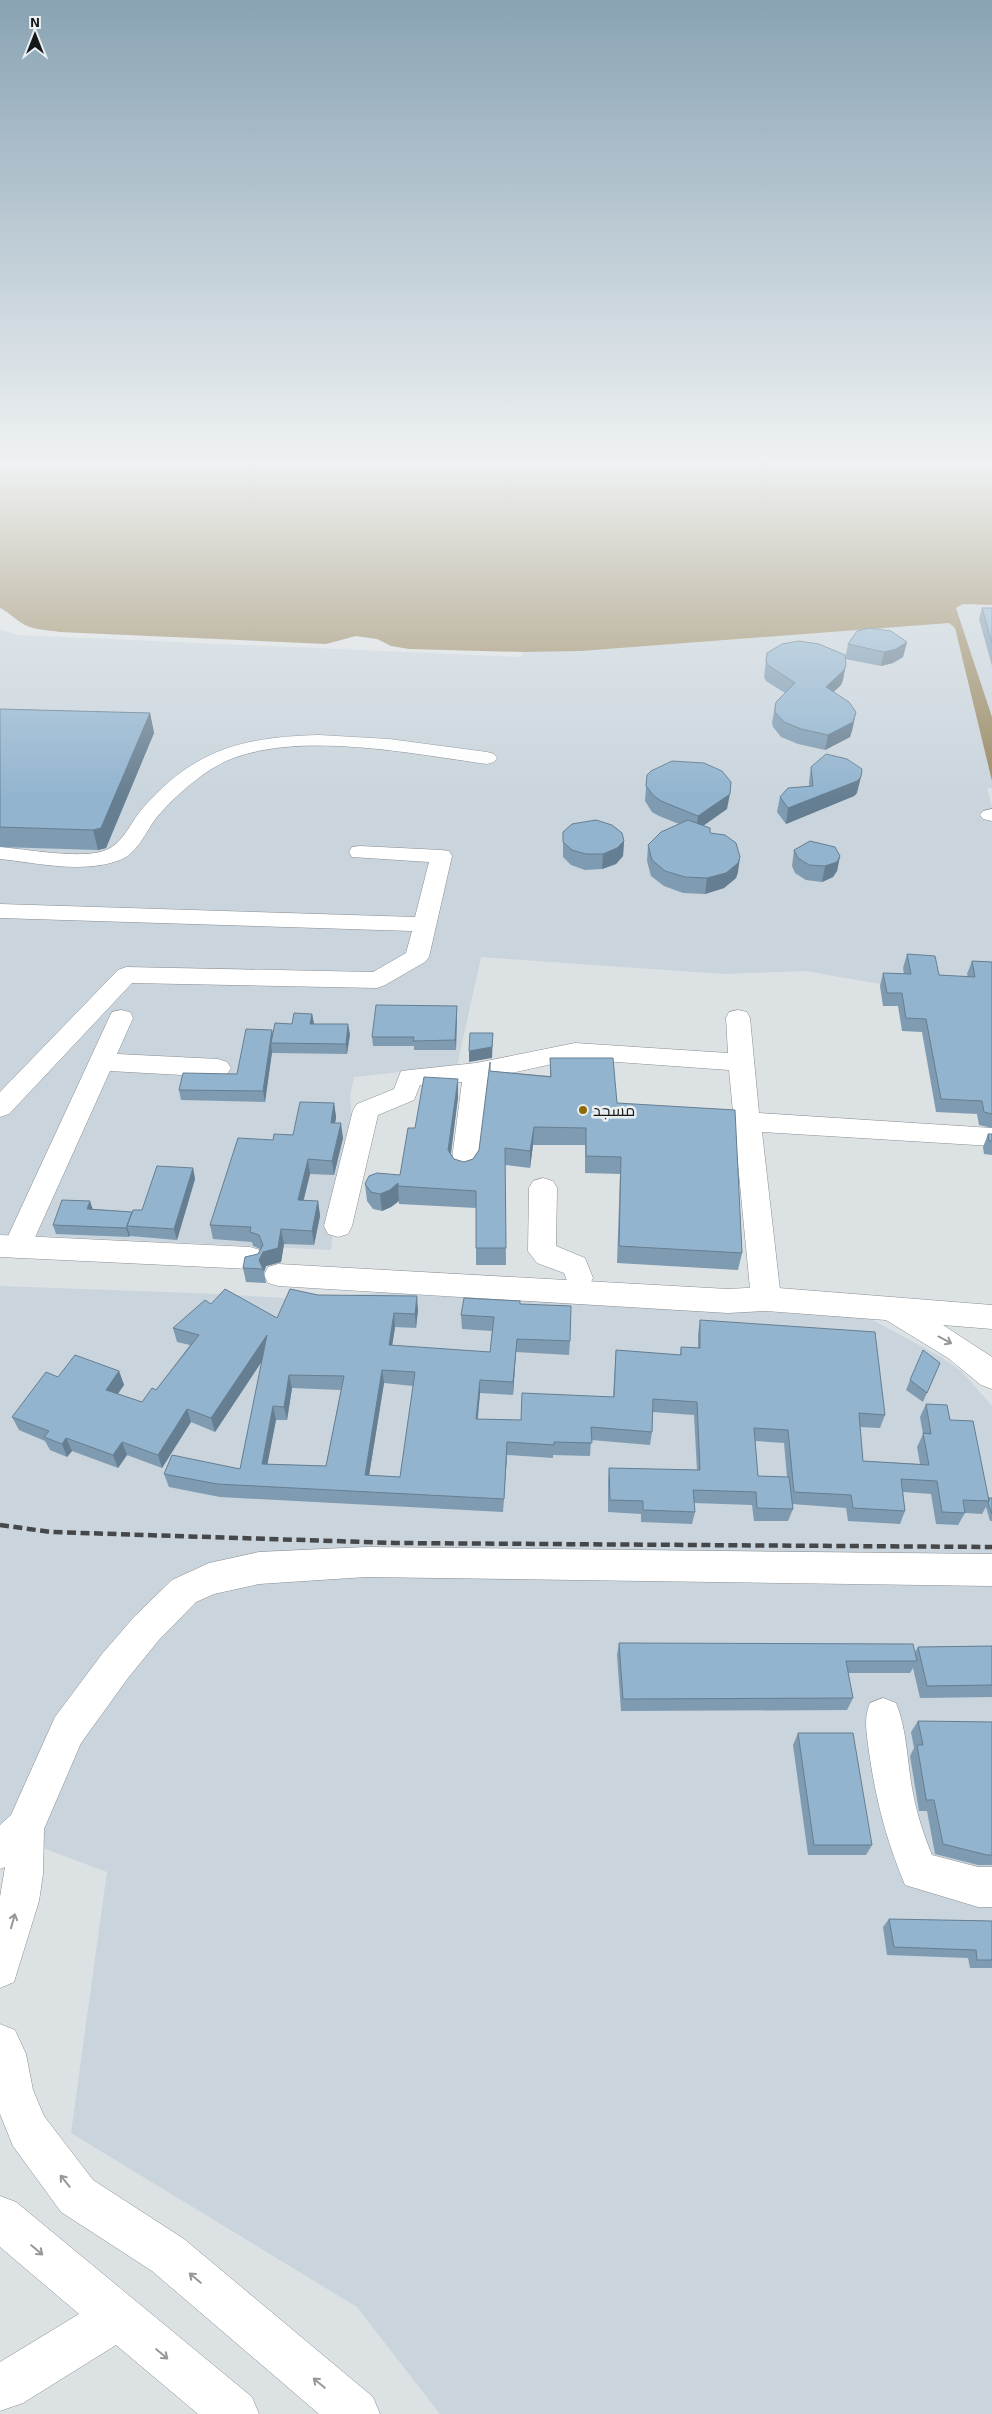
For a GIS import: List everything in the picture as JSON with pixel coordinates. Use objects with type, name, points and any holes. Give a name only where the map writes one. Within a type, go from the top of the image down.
[{"type":"street","points":[[0,853],[75,859],[114,855],[121,850],[151,812],[187,778],[224,755],[257,746],[286,741],[330,740],[487,758]]},
{"type":"street","points":[[0,1108],[126,975],[377,980],[417,957],[441,856],[360,852]]},
{"type":"street","points":[[0,911],[425,924]]},
{"type":"street","points":[[121,1018],[102,1062],[6,1253],[249,1266]]},
{"type":"street","points":[[738,1018],[763,1299]]},
{"type":"street","points":[[338,1226],[366,1110],[405,1094],[410,1077],[476,1072],[575,1051],[741,1062]]},
{"type":"street","points":[[102,1062],[218,1068]]},
{"type":"street","points":[[464,1167],[476,1072]]},
{"type":"street","points":[[747,1122],[992,1137]]},
{"type":"street","points":[[543,1188],[542,1251],[550,1257],[564,1258],[571,1262],[576,1267],[579,1278]]},
{"type":"street","points":[[280,1267],[466,1279],[728,1301],[763,1299],[985,1317],[992,1366]]},
{"type":"street","points":[[466,1279],[579,1278],[734,1290],[752,1294],[763,1299]]},
{"type":"street","points":[[887,1309],[957,1346],[978,1361],[992,1376]]},
{"type":"street","points":[[0,1968],[19,1901],[24,1874],[13,1840],[68,1730],[115,1666],[146,1629],[184,1591],[209,1579],[259,1568],[366,1562],[992,1570]]},
{"type":"street","points":[[883,1716],[893,1789],[902,1827],[919,1872],[978,1887],[992,1886]]},
{"type":"street","points":[[0,2045],[5,2054],[12,2090],[28,2130],[45,2156],[77,2196],[168,2256],[356,2414]]},
{"type":"street","points":[[0,2218],[235,2414]]},
{"type":"street","points":[[0,2386],[6,2386],[118,2317]]},
{"type":"shaded area","points":[[0,574],[992,574],[992,605],[963,604],[956,608],[992,717],[992,781],[955,628],[949,623],[581,651],[523,652],[409,649],[391,646],[377,639],[356,636],[326,644],[60,632],[29,627],[0,608]]},
{"type":"shaded area","points":[[963,604],[992,605],[992,717],[956,608]]},
{"type":"shaded area","points":[[949,623],[955,628],[992,781],[992,788],[987,788],[992,807],[992,989],[881,984],[805,971],[724,974],[481,957],[457,1066],[354,1077],[350,1096],[352,1128],[341,1158],[331,1250],[0,1234],[0,629],[18,635],[521,657],[523,652],[581,651]]},
{"type":"shaded area","points":[[0,1286],[300,1299],[401,1291],[869,1318],[943,1358],[962,1372],[992,1406],[992,2414],[440,2414],[357,2307],[71,2133],[107,1872],[0,1832]]},
{"type":"building","points":[[982,608],[992,608],[992,643]]},
{"type":"building","points":[[869,628],[891,631],[907,642],[896,649],[884,652],[848,644],[857,631]]},
{"type":"building","points":[[799,641],[819,644],[845,655],[846,665],[844,670],[826,687],[849,702],[856,712],[853,722],[828,735],[801,729],[784,722],[775,712],[776,702],[795,683],[769,666],[766,662],[767,653],[782,644]]},
{"type":"building","points":[[0,709],[150,713],[101,828],[93,830],[0,827]]},
{"type":"building","points":[[826,754],[847,759],[862,769],[861,777],[857,781],[788,808],[780,797],[788,788],[813,786],[811,767]]},
{"type":"building","points":[[672,761],[704,763],[722,771],[731,782],[730,794],[698,816],[661,801],[646,786],[647,775],[651,771]]},
{"type":"building","points":[[596,820],[612,825],[622,833],[624,841],[617,848],[603,854],[586,854],[572,850],[563,842],[563,832],[572,824]]},
{"type":"building","points":[[688,820],[710,828],[710,833],[725,835],[736,843],[740,857],[738,863],[726,873],[707,878],[685,877],[665,871],[652,860],[648,845],[661,832]]},
{"type":"building","points":[[810,841],[835,847],[840,856],[837,862],[825,866],[809,865],[798,858],[794,850]]},
{"type":"building","points":[[907,954],[935,956],[939,975],[975,977],[972,961],[992,962],[992,1114],[984,1112],[982,1101],[941,1099],[926,1019],[906,1018],[902,993],[887,993],[883,973],[911,974]]},
{"type":"building","points":[[376,1005],[457,1006],[455,1040],[413,1041],[414,1037],[372,1037]]},
{"type":"building","points":[[294,1013],[312,1014],[310,1024],[348,1024],[346,1044],[271,1043],[275,1023],[292,1024]]},
{"type":"building","points":[[246,1029],[272,1030],[263,1091],[179,1090],[183,1073],[237,1074]]},
{"type":"building","points":[[470,1033],[493,1033],[492,1047],[469,1051]]},
{"type":"building","points":[[550,1058],[613,1058],[617,1103],[735,1110],[742,1253],[619,1246],[621,1157],[586,1156],[586,1128],[534,1127],[530,1151],[505,1148],[506,1248],[476,1248],[476,1191],[398,1186],[398,1183],[390,1190],[380,1194],[371,1192],[365,1184],[369,1176],[377,1173],[400,1175],[408,1128],[415,1128],[424,1077],[458,1079],[448,1150],[454,1159],[464,1162],[473,1159],[479,1150],[490,1062],[490,1071],[551,1077]]},
{"type":"building","points":[[300,1102],[334,1103],[331,1123],[341,1123],[332,1161],[308,1159],[298,1200],[318,1201],[312,1231],[281,1229],[278,1248],[263,1252],[259,1260],[263,1269],[243,1268],[245,1257],[258,1254],[263,1245],[259,1235],[250,1232],[251,1227],[210,1225],[238,1138],[273,1140],[274,1134],[293,1135]]},
{"type":"building","points":[[988,1134],[992,1134],[992,1141],[989,1141]]},
{"type":"building","points":[[157,1166],[193,1168],[174,1229],[127,1226],[133,1210],[142,1210]]},
{"type":"building","points":[[62,1200],[90,1201],[87,1209],[132,1212],[126,1228],[53,1225]]},
{"type":"building","points":[[225,1289],[277,1318],[290,1289],[318,1295],[417,1296],[415,1314],[394,1313],[389,1345],[490,1352],[494,1317],[461,1315],[464,1298],[520,1301],[520,1304],[571,1306],[570,1341],[517,1339],[513,1382],[480,1380],[476,1419],[521,1420],[522,1393],[614,1397],[616,1350],[681,1355],[681,1347],[700,1348],[700,1320],[875,1332],[885,1415],[859,1413],[863,1461],[929,1465],[923,1433],[931,1434],[926,1404],[947,1405],[950,1420],[973,1421],[989,1501],[963,1500],[965,1513],[942,1512],[937,1481],[901,1479],[905,1511],[853,1508],[851,1495],[794,1492],[788,1430],[754,1428],[758,1476],[789,1477],[793,1509],[757,1508],[756,1492],[693,1490],[695,1512],[643,1510],[643,1501],[610,1500],[609,1468],[700,1470],[697,1402],[653,1399],[652,1432],[591,1427],[592,1443],[554,1442],[554,1445],[507,1442],[504,1499],[217,1484],[164,1474],[172,1455],[240,1469],[267,1335],[211,1418],[187,1409],[158,1455],[122,1442],[113,1455],[66,1438],[62,1444],[44,1437],[49,1431],[12,1417],[46,1372],[58,1377],[75,1355],[119,1371],[106,1390],[142,1402],[152,1388],[156,1390],[199,1335],[173,1328],[205,1300],[211,1304]],"holes":[[[382,1370],[415,1372],[400,1477],[365,1475]],[[289,1375],[344,1376],[326,1466],[262,1464],[273,1406],[284,1407]]]},
{"type":"building","points":[[923,1350],[940,1363],[927,1393],[910,1380]]},
{"type":"building","points":[[989,1498],[992,1498],[992,1514],[988,1503]]},
{"type":"building","points":[[619,1643],[913,1644],[917,1661],[846,1661],[853,1698],[623,1699]]},
{"type":"building","points":[[992,1646],[992,1685],[927,1686],[918,1647]]},
{"type":"building","points":[[918,1721],[992,1722],[992,1855],[943,1844],[934,1800],[926,1800],[917,1745],[923,1745]]},
{"type":"building","points":[[798,1733],[853,1733],[872,1845],[814,1845]]},
{"type":"building","points":[[889,1919],[992,1921],[992,1960],[977,1960],[976,1950],[894,1947]]},
{"type":"railway","points":[[0,1525],[51,1532],[396,1543],[992,1547]]},
{"type":"place","name":"مسجد","points":[[583,1110]]}]
